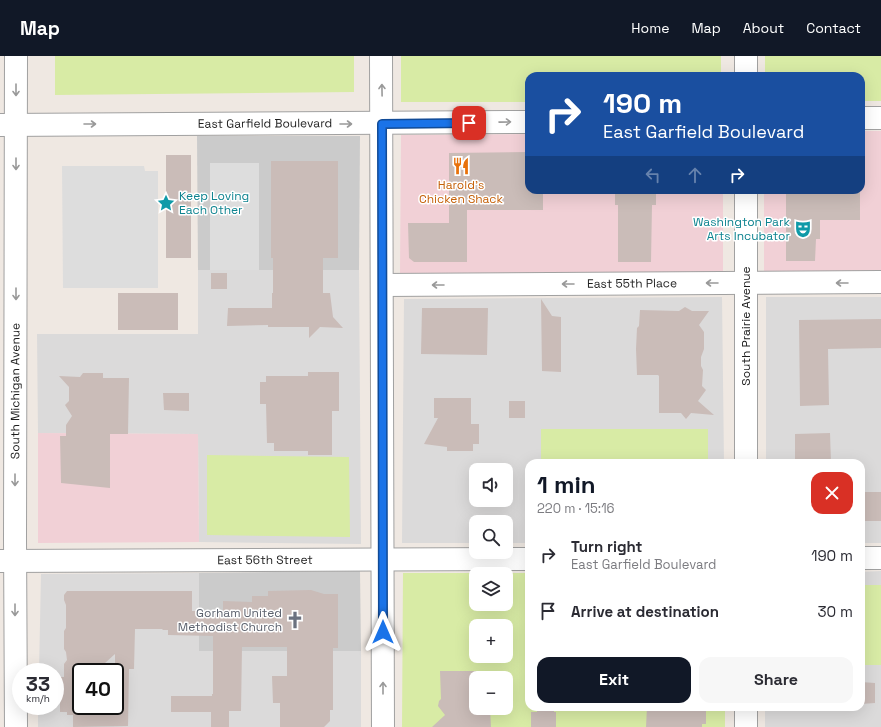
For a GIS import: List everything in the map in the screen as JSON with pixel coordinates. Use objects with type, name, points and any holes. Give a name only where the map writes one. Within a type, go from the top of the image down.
[{"type":"street","name":"South Michigan Avenue","points":[[16,56],[8,125],[8,561],[16,727]]},
{"type":"street","points":[[381,56],[383,727]]},
{"type":"street","points":[[746,56],[746,72]]},
{"type":"street","points":[[865,118],[881,118]]},
{"type":"street","name":"East Garfield Boulevard","points":[[8,125],[525,122]]},
{"type":"street","name":"South Prairie Avenue","points":[[746,194],[746,459]]},
{"type":"street","name":"East 55th Place","points":[[382,285],[881,282]]},
{"type":"street","points":[[865,558],[881,558]]},
{"type":"street","name":"East 56th Street","points":[[8,561],[525,560]]},
{"type":"street","points":[[746,711],[746,727]]},
{"type":"shaded area","points":[[865,131],[881,131],[881,272],[764,272],[764,194],[865,194]]},
{"type":"shaded area","points":[[525,134],[525,194],[723,194],[723,272],[400,273],[401,135]]},
{"type":"shaded area","points":[[197,136],[360,136],[359,270],[198,270]]},
{"type":"shaded area","points":[[210,163],[259,163],[259,270],[210,270]]},
{"type":"shaded area","points":[[62,166],[144,166],[145,171],[158,171],[158,288],[63,288]]},
{"type":"shaded area","points":[[198,270],[359,270],[361,544],[199,542],[198,434],[38,433],[37,334],[198,334]]},
{"type":"shaded area","points":[[722,297],[724,459],[525,459],[525,543],[513,543],[513,515],[469,515],[469,543],[402,543],[404,299]]},
{"type":"shaded area","points":[[766,297],[881,297],[881,543],[865,543],[865,459],[766,459]]},
{"type":"shaded area","points":[[38,433],[198,434],[199,542],[38,543]]},
{"type":"shaded area","points":[[360,571],[361,651],[199,651],[199,573]]},
{"type":"shaded area","points":[[881,571],[881,727],[765,727],[765,711],[865,711],[865,572]]},
{"type":"shaded area","points":[[199,573],[199,651],[361,651],[361,727],[38,727],[38,715],[64,715],[64,663],[39,663],[41,574]]},
{"type":"green space","points":[[55,56],[354,56],[354,92],[55,95]]},
{"type":"green space","points":[[401,56],[721,56],[721,72],[525,72],[525,102],[401,102]]},
{"type":"green space","points":[[765,56],[881,56],[881,101],[865,101],[865,72],[765,72]]},
{"type":"green space","points":[[541,429],[708,429],[708,459],[541,459]]},
{"type":"green space","points":[[207,455],[349,457],[350,537],[207,535]]},
{"type":"green space","points":[[403,573],[469,573],[469,611],[513,611],[513,573],[525,573],[525,711],[725,711],[725,727],[402,727]]},
{"type":"green space","points":[[865,585],[881,585],[881,665],[865,665]]},
{"type":"building","points":[[525,152],[525,194],[543,194],[543,210],[467,210],[467,262],[414,262],[409,258],[408,223],[449,223],[449,153]]},
{"type":"building","points":[[166,155],[191,155],[191,258],[166,258]]},
{"type":"building","points":[[271,161],[338,161],[338,258],[323,258],[323,293],[330,293],[333,317],[343,328],[320,327],[309,338],[309,327],[268,327],[268,325],[227,326],[228,308],[272,308],[273,258],[271,258]]},
{"type":"building","points":[[615,194],[656,194],[656,205],[652,205],[651,262],[618,262],[618,205],[615,205]]},
{"type":"building","name":"Washington Park Arts Incubator","points":[[786,194],[860,194],[860,220],[820,220],[820,239],[816,239],[815,261],[786,261]]},
{"type":"building","points":[[211,273],[227,273],[227,289],[211,289]]},
{"type":"building","points":[[118,293],[178,293],[178,330],[118,330]]},
{"type":"building","points":[[541,299],[552,316],[561,317],[561,372],[542,371]]},
{"type":"building","points":[[685,307],[692,311],[709,311],[699,325],[704,332],[704,349],[701,357],[701,366],[703,370],[702,386],[706,390],[698,401],[714,415],[691,413],[686,419],[681,413],[659,413],[659,376],[637,375],[636,349],[640,310],[679,311]]},
{"type":"building","points":[[422,308],[488,308],[487,355],[421,354]]},
{"type":"building","points":[[881,319],[881,348],[828,349],[829,405],[800,406],[799,320]]},
{"type":"building","points":[[308,372],[339,372],[339,411],[332,411],[332,455],[308,455],[308,451],[274,451],[274,443],[267,443],[266,404],[260,404],[260,382],[266,382],[266,376],[308,376]]},
{"type":"building","points":[[83,373],[103,373],[103,378],[129,378],[128,434],[110,434],[110,488],[61,483],[60,436],[66,436],[66,425],[72,416],[65,405],[69,401],[69,387],[59,376],[80,377]]},
{"type":"building","points":[[163,393],[189,393],[189,411],[164,410]]},
{"type":"building","points":[[434,398],[471,398],[471,424],[479,424],[479,444],[473,444],[473,451],[447,451],[447,447],[424,444],[438,418],[434,418]]},
{"type":"building","points":[[509,401],[525,401],[525,418],[509,418]]},
{"type":"building","points":[[830,433],[831,459],[795,459],[795,434]]},
{"type":"building","points":[[865,492],[881,492],[881,521],[865,521]]},
{"type":"building","points":[[311,590],[324,594],[338,594],[338,648],[333,648],[333,710],[330,710],[330,721],[324,727],[280,727],[280,703],[273,703],[272,676],[287,676],[287,647],[242,647],[241,711],[229,711],[229,727],[211,727],[211,712],[171,712],[171,696],[212,696],[213,636],[168,635],[168,630],[162,630],[163,629],[135,629],[134,669],[129,669],[128,726],[73,727],[73,715],[124,715],[124,663],[115,663],[115,654],[105,663],[72,663],[72,715],[67,715],[67,712],[64,712],[64,664],[67,660],[64,649],[66,605],[64,595],[67,591],[192,591],[192,611],[223,611],[223,601],[252,602],[252,596],[268,596],[268,591]]},
{"type":"building","points":[[440,671],[469,671],[469,715],[490,715],[491,727],[432,727],[445,715],[438,706],[441,699]]},
{"type":"building","points":[[865,682],[875,683],[875,703],[865,704]]},
{"type":"building","points":[[647,711],[706,711],[706,724],[702,724],[702,727],[646,727]]},
{"type":"building","points":[[531,712],[556,712],[556,727],[531,727]]},
{"type":"place","name":"Harold's Chicken Shack","points":[[461,166]]},
{"type":"place","name":"Keep Loving Each Other","points":[[166,203]]},
{"type":"place","name":"Washington Park Arts Incubator","points":[[803,229]]},
{"type":"place","name":"Gorham United Methodist Church","points":[[295,620]]},
{"type":"route","points":[[383,632],[382,124],[469,123]]}]
